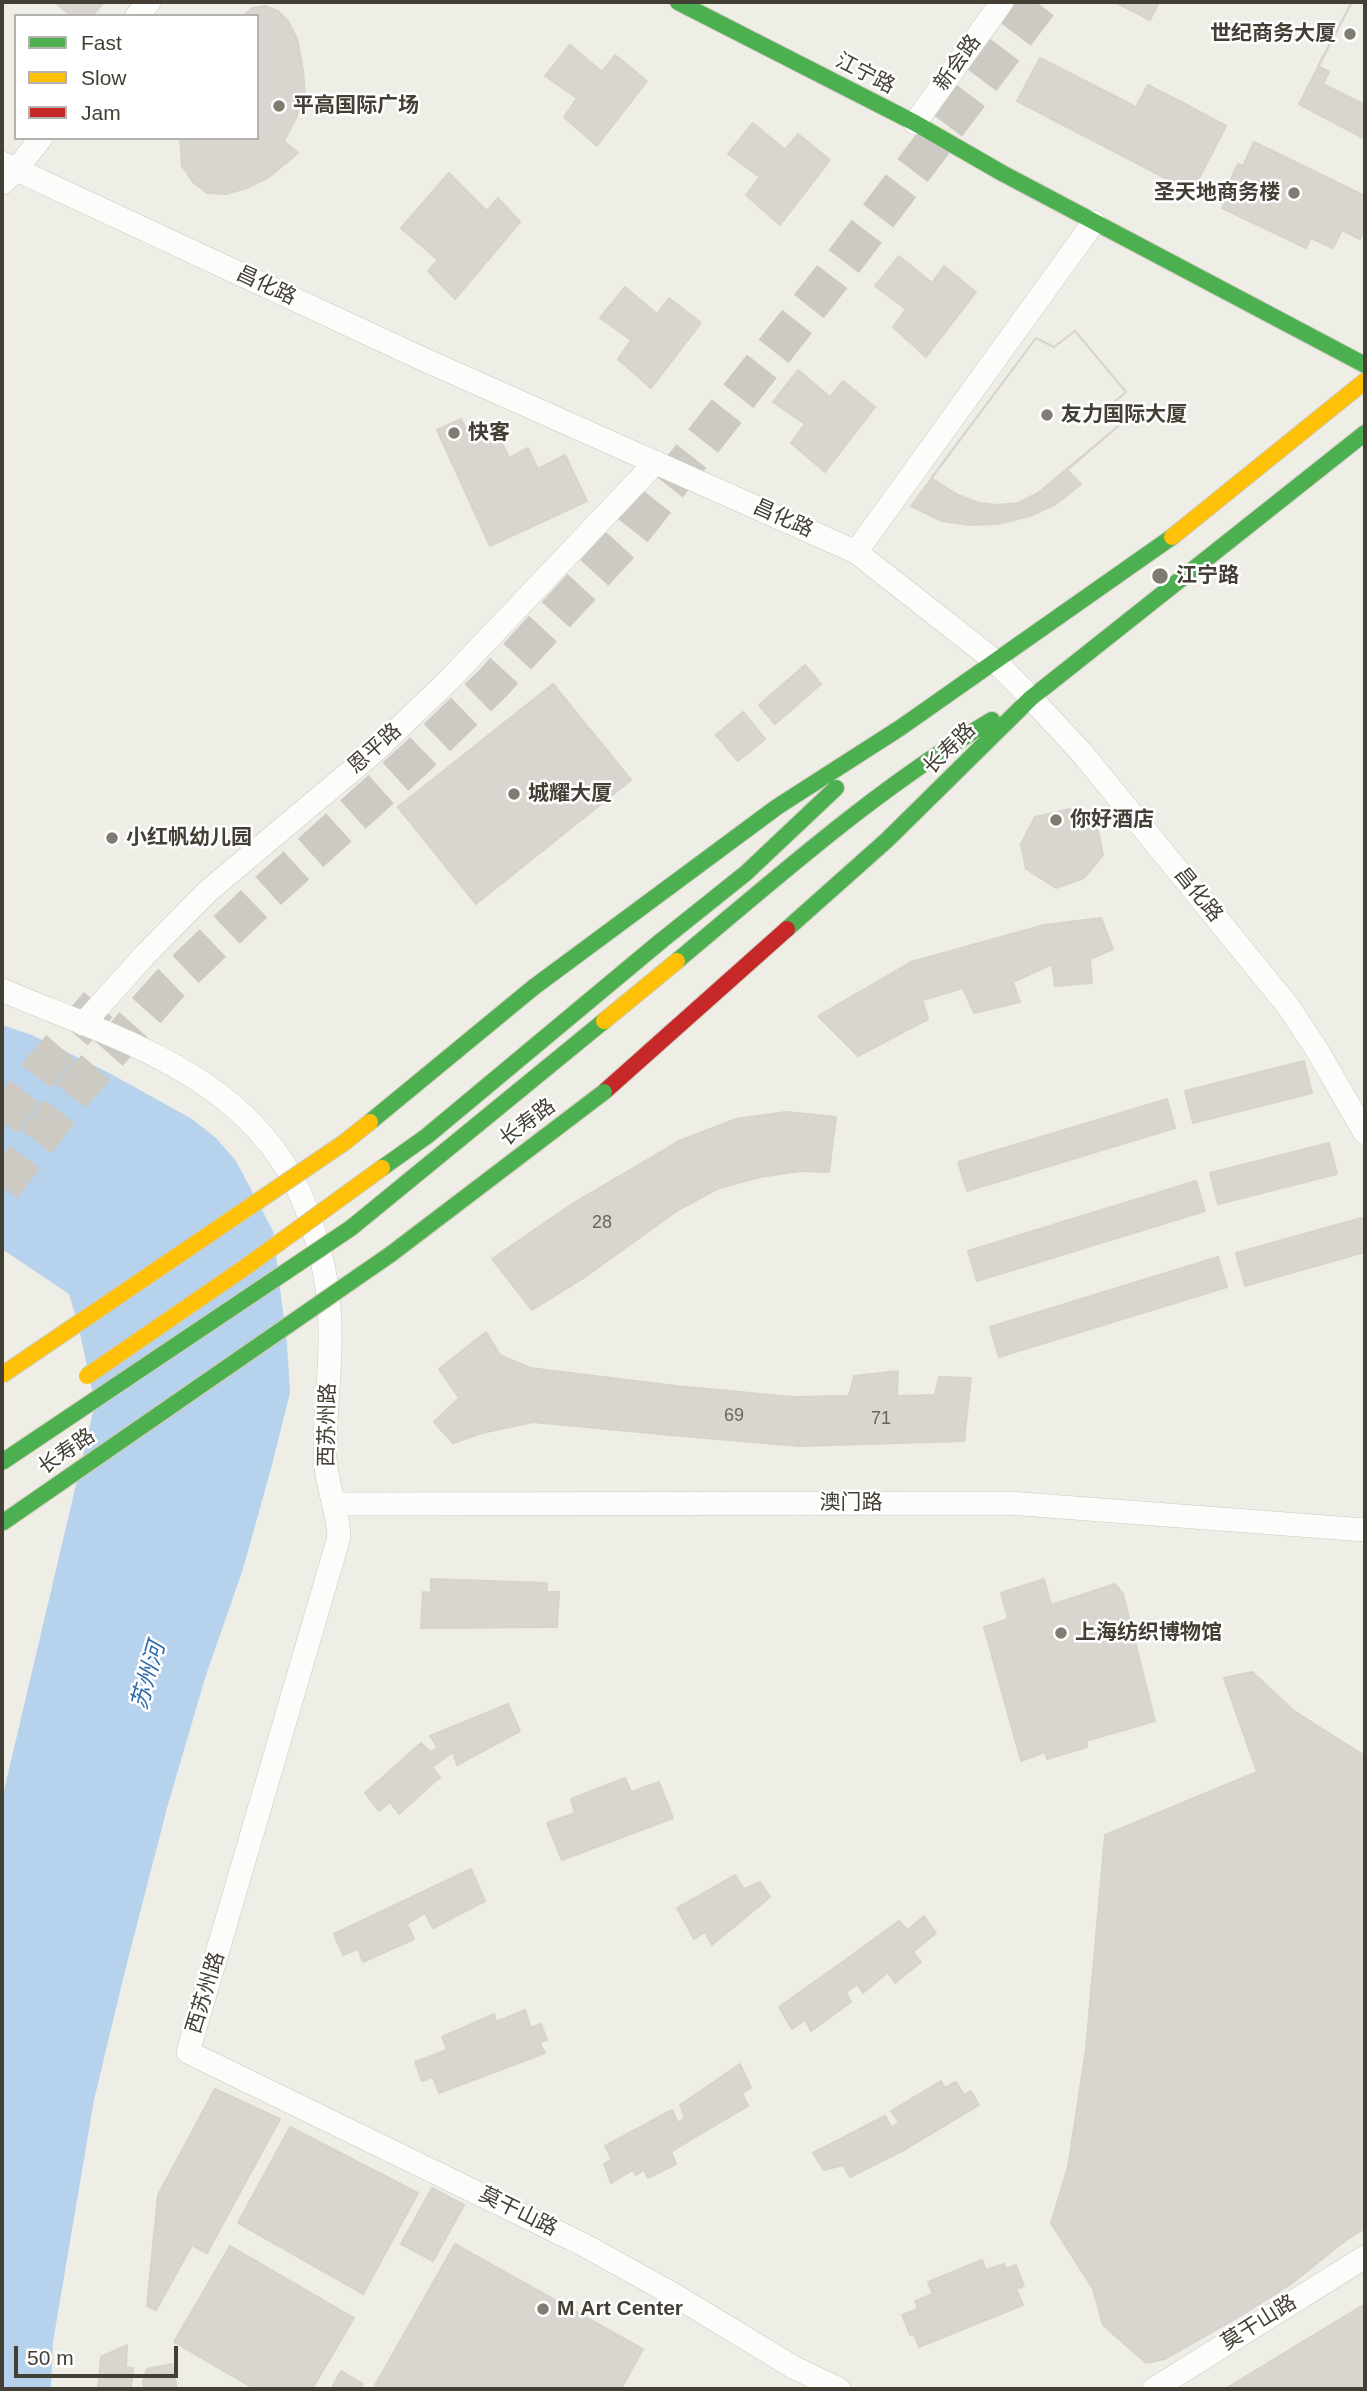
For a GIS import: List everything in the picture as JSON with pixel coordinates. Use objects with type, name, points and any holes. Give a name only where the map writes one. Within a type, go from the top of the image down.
[{"type":"main road","name":"江宁路","points":[[678,2],[915,123],[1094,222],[1365,365]]},
{"type":"main road","name":"长寿路","points":[[2,1375],[345,1142],[534,987],[776,807],[900,728],[1164,543],[1365,381]]},
{"type":"main road","name":"长寿路","points":[[2,1523],[391,1254],[604,1092],[887,840],[1031,698],[1365,433]]},
{"type":"main road","name":"长寿路","points":[[2,1462],[351,1228],[889,785],[954,741],[1031,698]]},
{"type":"main road","name":"长寿路","points":[[69,1389],[247,1266],[427,1136],[746,873],[900,728]]},
{"type":"street","name":"新会路","points":[[915,123],[1002,2]]},
{"type":"street","points":[[7,172],[39,140]]},
{"type":"street","name":"昌化路","points":[[7,172],[856,552],[995,661],[1082,753],[1288,1006],[1365,1133]]},
{"type":"street","points":[[856,552],[1094,222]]},
{"type":"street","name":"恩平路","points":[[83,1024],[144,956],[208,891],[374,752],[449,680],[656,462]]},
{"type":"street","name":"西苏州路","points":[[2,990],[144,1050],[216,1091],[246,1115],[264,1134],[292,1176],[304,1200],[317,1241],[329,1303],[325,1453],[339,1530],[336,1554],[188,2052]]},
{"type":"street","name":"澳门路","points":[[335,1504],[1009,1503],[1365,1530]]},
{"type":"street","name":"莫干山路","points":[[188,2052],[584,2245],[676,2296],[793,2367],[839,2389]]},
{"type":"street","name":"莫干山路","points":[[1154,2389],[1365,2257]]},
{"type":"water","name":"苏州河","points":[[2,1025],[32,1035],[111,1074],[192,1119],[216,1138],[236,1161],[273,1231],[287,1344],[290,1393],[243,1569],[206,1675],[167,1808],[94,2100],[53,2342],[51,2389],[2,2389],[2,1799],[95,1404],[69,1294],[2,1249]]},
{"type":"building","points":[[55,2],[104,2],[94,14],[69,14]]},
{"type":"building","points":[[1115,2],[1159,2],[1150,20]]},
{"type":"building","name":"世纪商务大厦","points":[[1352,2],[1365,2],[1365,105],[1323,84],[1329,72],[1318,66]]},
{"type":"building","points":[[1352,2],[1365,2],[1365,139],[1299,104]]},
{"type":"building","name":"平高国际广场","points":[[265,6],[278,11],[288,21],[297,39],[305,94],[284,141],[298,153],[269,177],[247,188],[226,194],[207,193],[193,182],[182,166],[180,140],[259,140],[259,14],[245,14],[252,8]]},
{"type":"building","points":[[570,45],[602,72],[615,55],[647,81],[597,146],[564,117],[577,98],[545,76]]},
{"type":"building","points":[[1040,58],[1136,107],[1148,85],[1185,104],[1150,170],[1017,101]]},
{"type":"building","points":[[1185,104],[1226,126],[1192,192],[1150,170]]},
{"type":"building","points":[[753,123],[785,150],[798,134],[830,160],[780,225],[746,195],[760,177],[728,154]]},
{"type":"building","name":"圣天地商务楼","points":[[1254,142],[1365,196],[1365,228],[1360,239],[1342,230],[1333,248],[1311,238],[1306,248],[1222,208],[1231,190],[1227,187],[1238,164],[1243,166]]},
{"type":"building","points":[[449,173],[487,211],[498,198],[520,222],[455,299],[428,271],[438,260],[401,228]]},
{"type":"building","points":[[899,256],[932,283],[944,266],[976,292],[926,357],[893,327],[906,309],[875,286]]},
{"type":"building","points":[[625,287],[657,314],[669,298],[701,323],[651,388],[618,359],[631,340],[600,318]]},
{"type":"building","name":"友力国际大厦","points":[[1075,331],[1126,392],[1108,407],[1122,423],[1038,493],[1018,503],[979,503],[958,495],[931,478],[1036,338],[1054,347]]},
{"type":"building","name":"友力国际大厦","points":[[1075,331],[1126,392],[1108,407],[1122,423],[1067,470],[1081,484],[1056,504],[1030,516],[998,524],[969,525],[942,521],[911,506],[1036,338],[1054,347]]},
{"type":"building","points":[[798,370],[830,397],[843,381],[875,407],[825,472],[791,443],[805,424],[773,402]]},
{"type":"building","points":[[461,419],[469,435],[493,424],[509,458],[528,448],[538,469],[565,455],[587,501],[490,546],[437,430]]},
{"type":"building","points":[[805,665],[821,684],[775,724],[759,705]]},
{"type":"building","name":"城耀大厦","points":[[553,684],[631,780],[476,904],[398,807]]},
{"type":"building","points":[[743,712],[765,739],[738,761],[716,735]]},
{"type":"building","points":[[1070,809],[1097,826],[1103,855],[1084,878],[1056,888],[1026,869],[1021,844],[1035,817]]},
{"type":"building","points":[[1101,918],[1113,949],[1090,959],[1092,983],[1055,986],[1052,964],[1013,982],[1020,1002],[974,1013],[963,988],[923,1000],[911,962],[1044,925]]},
{"type":"building","points":[[911,962],[928,1019],[858,1056],[818,1016]]},
{"type":"building","points":[[1304,1061],[1312,1093],[1193,1123],[1185,1091]]},
{"type":"building","points":[[1167,1099],[1175,1128],[967,1191],[958,1162]]},
{"type":"building","points":[[786,1112],[836,1117],[829,1172],[800,1171],[760,1177],[719,1188],[678,1210],[585,1277],[532,1310],[492,1259],[572,1204],[679,1141],[736,1119]]},
{"type":"building","points":[[1329,1143],[1337,1174],[1218,1204],[1210,1173]]},
{"type":"building","points":[[1196,1181],[1205,1211],[977,1281],[968,1251]]},
{"type":"building","points":[[1365,1217],[1365,1252],[1245,1286],[1236,1253]]},
{"type":"building","points":[[1218,1257],[1227,1287],[999,1357],[990,1327]]},
{"type":"building","points":[[486,1332],[500,1355],[530,1368],[676,1386],[671,1435],[533,1422],[482,1433],[453,1443],[434,1422],[459,1398],[439,1369]]},
{"type":"building","points":[[898,1371],[897,1396],[935,1395],[939,1377],[971,1378],[964,1441],[799,1446],[793,1397],[849,1396],[854,1376]]},
{"type":"building","points":[[676,1386],[793,1397],[799,1446],[671,1435]]},
{"type":"building","points":[[431,1579],[547,1583],[547,1592],[559,1592],[557,1627],[421,1628],[423,1592],[431,1593]]},
{"type":"building","points":[[1044,1579],[1051,1605],[1115,1584],[1123,1594],[1155,1721],[1086,1741],[1087,1747],[1047,1759],[1045,1752],[1021,1761],[984,1627],[1008,1619],[1001,1593]]},
{"type":"building","points":[[1252,1672],[1294,1711],[1365,1756],[1365,2228],[1291,2284],[1242,2315],[1165,2359],[1146,2363],[1103,2325],[1093,2289],[1051,2223],[1068,2167],[1086,2049],[1105,1835],[1257,1772],[1224,1678]]},
{"type":"building","points":[[508,1704],[520,1731],[457,1765],[453,1752],[432,1767],[440,1777],[399,1814],[390,1802],[379,1811],[365,1793],[421,1743],[430,1752],[438,1748],[430,1736]]},
{"type":"building","points":[[625,1778],[631,1792],[659,1782],[673,1818],[562,1860],[547,1823],[575,1813],[571,1799]]},
{"type":"building","points":[[471,1869],[485,1901],[433,1928],[425,1913],[407,1924],[414,1939],[363,1962],[358,1949],[343,1955],[334,1934]]},
{"type":"building","points":[[735,1875],[744,1889],[760,1882],[770,1897],[712,1945],[705,1932],[694,1939],[677,1908]]},
{"type":"building","points":[[924,1916],[936,1933],[913,1952],[921,1962],[895,1983],[888,1972],[863,1993],[844,1961],[899,1921],[908,1930]]},
{"type":"building","points":[[844,1961],[858,1984],[846,1992],[851,2002],[811,2031],[805,2020],[792,2029],[779,2007]]},
{"type":"building","points":[[525,2010],[531,2028],[541,2024],[547,2040],[539,2042],[545,2053],[439,2093],[433,2077],[422,2081],[415,2062],[447,2050],[442,2037],[494,2014],[496,2022]]},
{"type":"building","points":[[740,2064],[751,2088],[742,2093],[748,2106],[692,2139],[680,2105]]},
{"type":"building","points":[[941,2081],[945,2088],[956,2082],[964,2095],[971,2091],[979,2105],[904,2150],[892,2127],[899,2123],[891,2111]]},
{"type":"building","points":[[215,2089],[280,2119],[207,2253],[192,2245],[156,2310],[147,2306],[158,2195]]},
{"type":"building","points":[[672,2110],[678,2123],[685,2118],[692,2139],[671,2152],[676,2164],[648,2178],[644,2170],[636,2175],[633,2170],[611,2183],[604,2164],[612,2159],[605,2146]]},
{"type":"building","points":[[885,2116],[904,2150],[850,2177],[843,2165],[824,2170],[813,2153]]},
{"type":"building","points":[[290,2127],[418,2193],[363,2294],[238,2223]]},
{"type":"building","points":[[432,2188],[464,2205],[433,2261],[401,2244]]},
{"type":"building","points":[[455,2244],[643,2349],[621,2389],[373,2389]]},
{"type":"building","points":[[230,2246],[354,2318],[312,2389],[255,2389],[174,2342]]},
{"type":"building","points":[[982,2260],[986,2270],[1004,2264],[1006,2269],[1016,2265],[1024,2286],[1016,2289],[1023,2305],[919,2347],[914,2334],[910,2335],[902,2315],[918,2309],[915,2301],[933,2294],[928,2282]]},
{"type":"building","points":[[1365,2304],[1365,2389],[1225,2389]]},
{"type":"building","points":[[127,2345],[126,2367],[133,2368],[131,2389],[98,2389],[101,2357]]},
{"type":"building","points":[[172,2364],[177,2389],[144,2389],[143,2381],[147,2369]]},
{"type":"building","points":[[341,2371],[363,2384],[360,2389],[331,2389]]},
{"type":"tunnel","points":[[2,1187],[75,1091],[168,986],[258,900],[417,757],[493,683],[630,534],[832,277],[1040,2]]},
{"type":"tunnel","points":[[2,1122],[41,1070],[110,991]]},
{"type":"traffic: fast","points":[[678,2],[915,123],[1002,173],[1365,365]]},
{"type":"traffic: fast","points":[[787,929],[887,840],[1031,698],[1365,433]]},
{"type":"traffic: fast","points":[[534,987],[777,807],[900,728],[1172,537]]},
{"type":"traffic: fast","points":[[677,961],[791,865],[869,804],[909,774],[992,720]]},
{"type":"traffic: fast","points":[[661,941],[746,873],[836,788]]},
{"type":"traffic: fast","points":[[382,1168],[427,1136],[661,941]]},
{"type":"traffic: fast","points":[[370,1122],[534,987]]},
{"type":"traffic: fast","points":[[2,1462],[351,1228],[604,1021]]},
{"type":"traffic: fast","points":[[2,1523],[391,1254],[604,1092]]},
{"type":"traffic: slow","points":[[1172,537],[1365,381]]},
{"type":"traffic: slow","points":[[604,1021],[677,961]]},
{"type":"traffic: slow","points":[[2,1375],[345,1142],[370,1122]]},
{"type":"traffic: slow","points":[[87,1376],[247,1266],[382,1168]]},
{"type":"traffic: jam","points":[[604,1092],[787,929]]},
{"type":"place","name":"世纪商务大厦","points":[[1350,34]]},
{"type":"place","name":"平高国际广场","points":[[279,106]]},
{"type":"place","name":"圣天地商务楼","points":[[1294,193]]},
{"type":"place","name":"友力国际大厦","points":[[1047,415]]},
{"type":"place","name":"快客","points":[[454,433]]},
{"type":"place","name":"江宁路","points":[[1160,576]]},
{"type":"place","name":"城耀大厦","points":[[514,794]]},
{"type":"place","name":"你好酒店","points":[[1056,820]]},
{"type":"place","name":"小红帆幼儿园","points":[[112,838]]},
{"type":"place","name":"上海纺织博物馆","points":[[1061,1633]]},
{"type":"place","name":"M Art Center","points":[[543,2309]]}]
